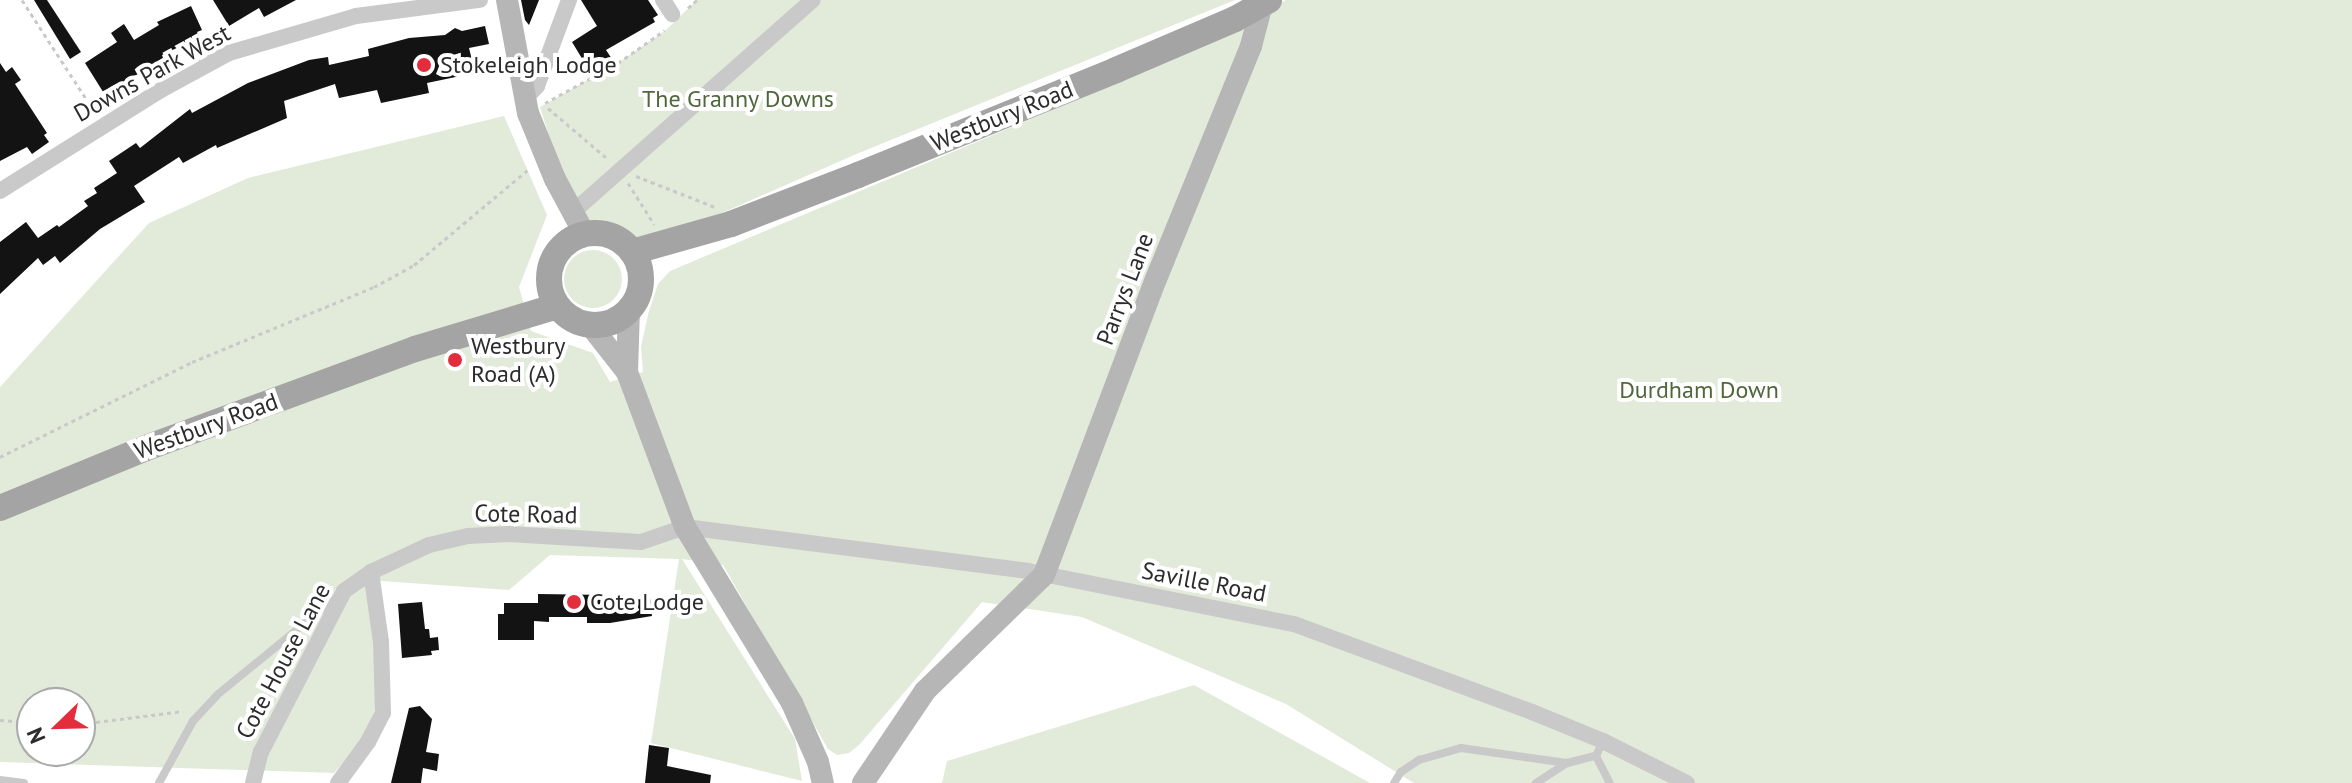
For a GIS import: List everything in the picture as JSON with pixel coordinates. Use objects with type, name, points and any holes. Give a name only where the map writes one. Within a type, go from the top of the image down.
[{"type":"main road","points":[[507,0],[526,106],[575,229]]},
{"type":"main road","name":"Westbury Road","points":[[636,262],[887,164],[1235,19],[1266,2]]},
{"type":"main road","name":"Parrys Lane","points":[[863,783],[925,691],[1041,566],[1266,2]]},
{"type":"main road","points":[[1235,19],[1251,46]]},
{"type":"main road","name":"Westbury Road","points":[[636,262],[665,242],[731,224]]},
{"type":"main road","points":[[575,229],[612,235],[636,262],[640,285],[629,310],[627,372]]},
{"type":"main road","points":[[575,229],[552,261],[553,296],[571,319],[590,325],[611,322],[629,310]]},
{"type":"main road","name":"Westbury Road","points":[[0,508],[146,448],[553,296]]},
{"type":"main road","points":[[590,325],[627,372],[685,527],[792,703],[823,783]]},
{"type":"street","name":"Downs Park West","points":[[0,191],[103,125],[229,53],[356,16],[437,3],[480,0]]},
{"type":"street","points":[[526,106],[537,86],[569,0]]},
{"type":"street","points":[[575,229],[594,192],[813,0]]},
{"type":"street","name":"Saville Road","points":[[685,527],[1041,566],[1294,624],[1687,783]]},
{"type":"street","name":"Cote Road","points":[[371,572],[429,545],[468,536],[509,534],[641,542],[685,527]]},
{"type":"street","points":[[338,783],[368,742],[383,713],[381,642],[371,572]]},
{"type":"street","name":"Cote House Lane","points":[[253,783],[261,752],[344,591],[371,572]]},
{"type":"lane","points":[[159,783],[193,721],[207,706],[344,591]]},
{"type":"lane","points":[[1394,783],[1401,772],[1433,753],[1461,748],[1567,763]]},
{"type":"lane","points":[[1536,783],[1567,763],[1599,749],[1610,783]]},
{"type":"lane","points":[[0,780],[24,783]]},
{"type":"path","points":[[22,0],[103,125]]},
{"type":"path","points":[[526,106],[618,63],[672,13],[697,0]]},
{"type":"path","points":[[620,169],[665,242]]},
{"type":"path","points":[[0,457],[192,362],[374,287],[414,265],[520,173],[551,171]]},
{"type":"path","points":[[96,722],[207,706]]},
{"type":"green space","name":"The Granny Downs","points":[[697,0],[1235,0],[854,155],[645,247],[575,219],[540,107],[618,63],[666,30]]},
{"type":"green space","name":"Durdham Down","points":[[1286,0],[2352,0],[2352,783],[1414,783],[1286,704],[1082,617],[982,602],[859,745],[849,753],[837,755],[828,749],[723,565],[682,559],[795,739],[802,781],[651,743],[679,559],[550,555],[509,590],[367,580],[377,669],[375,709],[363,741],[334,773],[96,765],[96,687],[16,687],[16,763],[0,762],[0,387],[149,223],[248,178],[504,116],[547,215],[519,287],[531,331],[593,353],[610,382],[643,372],[641,346],[649,311],[658,284],[670,271],[1207,45]]},
{"type":"green space","points":[[593,250],[604,252],[613,259],[620,268],[620,290],[613,299],[604,306],[593,308],[582,306],[573,299],[566,290],[564,279],[566,268],[573,259],[582,252]]},
{"type":"green space","points":[[1194,685],[1370,783],[942,783],[947,761]]},
{"type":"building","points":[[34,0],[47,0],[81,52],[70,59]]},
{"type":"building","points":[[213,0],[296,0],[264,17],[259,8],[229,26]]},
{"type":"building","points":[[521,0],[539,0],[529,25],[525,20]]},
{"type":"building","points":[[581,0],[648,0],[658,15],[653,18],[655,22],[606,50],[612,59],[589,70],[572,42],[597,26]]},
{"type":"building","points":[[191,6],[202,30],[197,32],[200,37],[162,55],[163,58],[105,95],[85,63],[117,42],[111,33],[124,24],[134,40],[159,25],[157,22]]},
{"type":"building","points":[[485,26],[489,44],[469,48],[474,68],[469,69],[470,74],[427,83],[429,93],[381,103],[377,90],[339,98],[335,84],[284,101],[287,118],[217,148],[216,145],[183,163],[179,157],[134,186],[145,202],[100,229],[60,263],[55,256],[43,265],[38,258],[0,294],[0,242],[26,222],[38,238],[57,225],[59,227],[88,206],[84,201],[97,193],[94,188],[117,173],[109,161],[136,143],[140,148],[190,109],[192,113],[248,83],[309,60],[328,57],[329,65],[369,56],[368,49],[409,38],[445,35],[455,28],[462,31]]},
{"type":"building","points":[[0,63],[6,72],[12,67],[21,80],[15,84],[47,133],[44,135],[49,142],[32,154],[27,147],[0,161]]},
{"type":"building","points":[[538,594],[609,595],[609,603],[650,598],[652,616],[610,623],[587,623],[587,617],[549,617],[549,622],[534,621],[534,640],[498,640],[498,614],[504,614],[504,603],[538,603]]},
{"type":"building","points":[[422,602],[425,629],[429,629],[430,638],[438,637],[439,650],[431,651],[432,655],[402,658],[398,604]]},
{"type":"building","points":[[420,706],[432,719],[426,752],[439,754],[437,771],[423,768],[421,783],[391,783],[409,708]]},
{"type":"building","points":[[649,745],[669,748],[667,766],[711,775],[710,783],[645,783]]},
{"type":"place","name":"Stokeleigh Lodge","points":[[424,65]]},
{"type":"place","name":"Westbury Road (A)","points":[[455,360]]},
{"type":"place","name":"Cote Lodge","points":[[574,602]]}]
